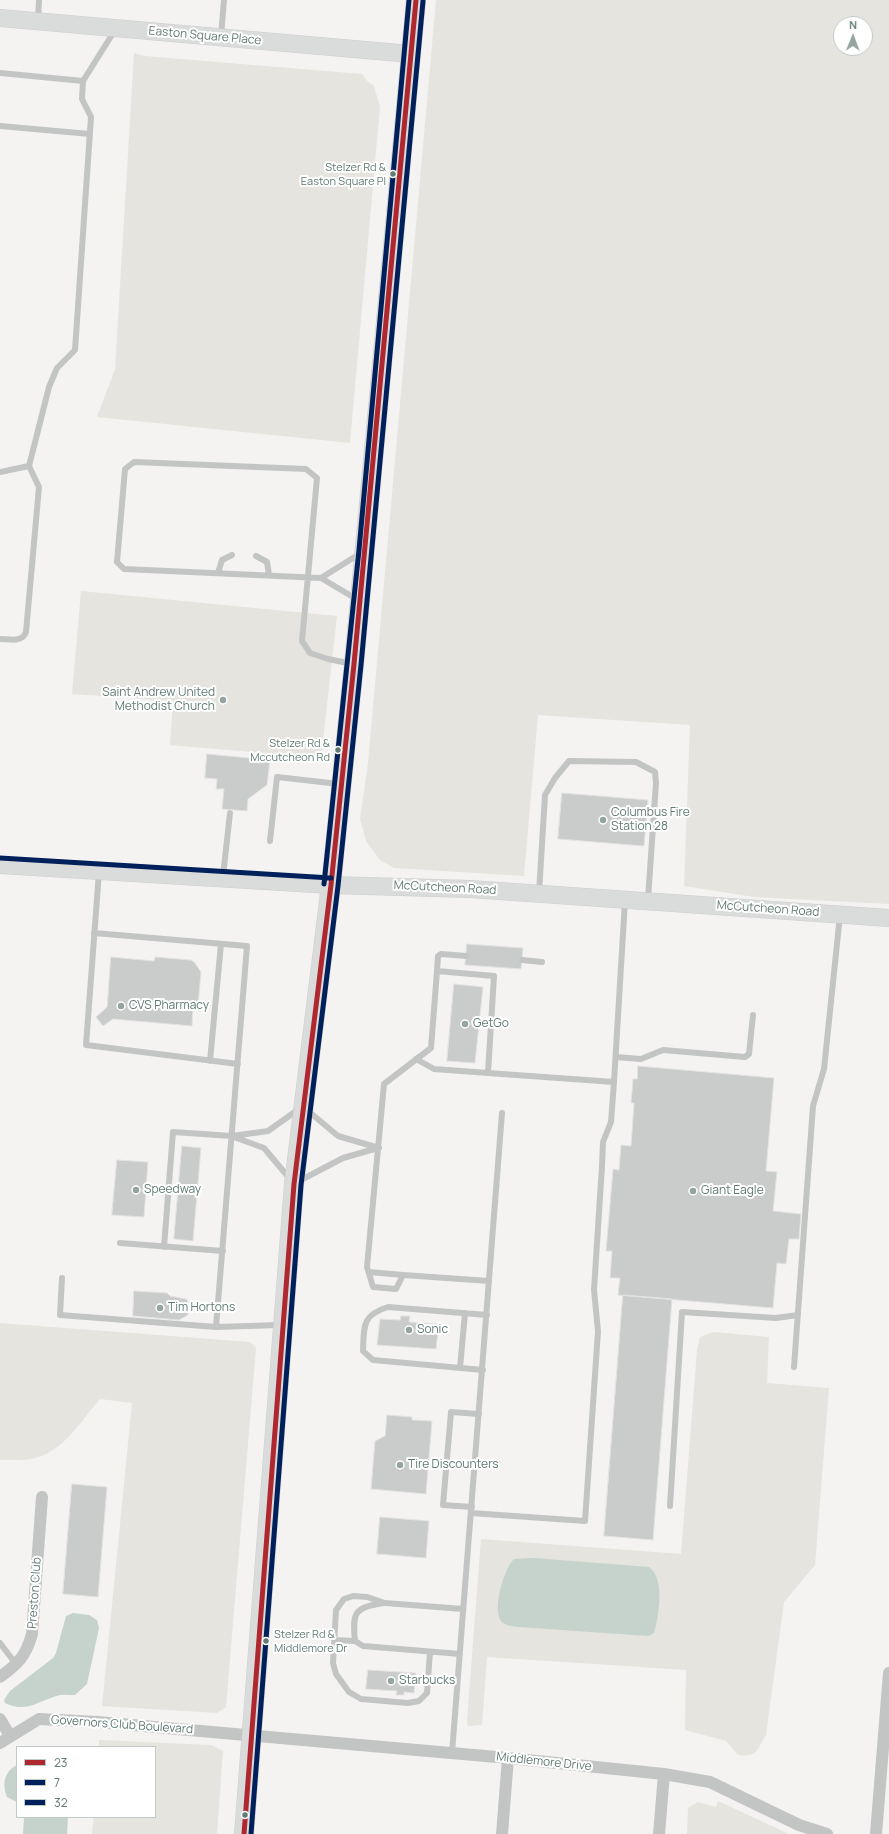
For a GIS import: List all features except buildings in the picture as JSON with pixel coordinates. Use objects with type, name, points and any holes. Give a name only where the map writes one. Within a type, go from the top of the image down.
[{"type":"main road","points":[[244,1834],[294,1184],[331,885],[366,551],[416,0]]},
{"type":"main road","name":"Easton Square Place","points":[[0,18],[411,54]]},
{"type":"main road","name":"McCutcheon Road","points":[[0,865],[331,885],[470,889],[889,918]]},
{"type":"street","name":"Preston Club","points":[[0,1677],[16,1665],[22,1658],[29,1645],[32,1634],[42,1497]]},
{"type":"street","points":[[876,1834],[885,1756],[889,1673]]},
{"type":"street","points":[[0,1719],[5,1739]]},
{"type":"street","name":"Governors Club Boulevard","points":[[5,1739],[39,1719],[251,1736]]},
{"type":"street","name":"Middlemore Drive","points":[[251,1736],[508,1758],[664,1774],[710,1782],[799,1824],[827,1834]]},
{"type":"street","points":[[502,1834],[508,1758]]},
{"type":"street","points":[[659,1834],[664,1774]]},
{"type":"lane","points":[[38,22],[39,0]]},
{"type":"lane","points":[[221,38],[224,0]]},
{"type":"lane","points":[[0,639],[18,640],[22,638],[26,632],[39,487],[29,466],[49,387],[58,368],[75,350],[91,117],[82,99],[83,81],[116,28]]},
{"type":"lane","points":[[0,73],[83,81]]},
{"type":"lane","points":[[0,126],[90,134]]},
{"type":"lane","points":[[354,664],[328,659],[310,653],[302,641],[308,577],[317,478],[306,469],[134,462],[125,469],[117,562],[124,569],[269,575],[308,577],[321,578],[360,601]]},
{"type":"lane","points":[[0,472],[29,466]]},
{"type":"lane","points":[[321,578],[366,551]]},
{"type":"lane","points":[[218,573],[222,560],[232,555]]},
{"type":"lane","points":[[256,556],[267,562],[269,575]]},
{"type":"lane","points":[[538,894],[546,795],[555,778],[569,761],[636,762],[655,772],[656,783],[648,901]]},
{"type":"lane","points":[[270,841],[277,777],[341,784]]},
{"type":"lane","points":[[223,878],[230,813]]},
{"type":"lane","points":[[99,870],[86,1045],[238,1064]]},
{"type":"lane","points":[[479,1414],[451,1412],[444,1505],[471,1510],[585,1522],[598,1331],[594,1290],[602,1154],[603,1142],[611,1122],[625,899]]},
{"type":"lane","points":[[794,1367],[813,1106],[824,1069],[840,914]]},
{"type":"lane","points":[[94,933],[247,946],[216,1327]]},
{"type":"lane","points":[[210,1061],[221,944]]},
{"type":"lane","points":[[403,1275],[396,1289],[373,1287],[367,1267],[384,1084],[431,1048],[438,956],[441,954],[466,956]]},
{"type":"lane","points":[[522,960],[542,962]]},
{"type":"lane","points":[[437,971],[494,976],[488,1073]]},
{"type":"lane","points":[[616,1056],[641,1059],[663,1050],[745,1057],[748,1054],[753,1015]]},
{"type":"lane","points":[[416,1059],[434,1069],[614,1082]]},
{"type":"lane","points":[[164,1247],[173,1132],[232,1136],[268,1131],[303,1107],[338,1136],[379,1148]]},
{"type":"lane","points":[[452,1753],[502,1113]]},
{"type":"lane","points":[[232,1136],[264,1148],[294,1184],[343,1158],[379,1148]]},
{"type":"lane","points":[[120,1243],[223,1251]]},
{"type":"lane","points":[[369,1272],[489,1281]]},
{"type":"lane","points":[[62,1278],[60,1315],[216,1327],[282,1325]]},
{"type":"lane","points":[[483,1370],[373,1360],[363,1351],[366,1320],[375,1311],[388,1307],[487,1315]]},
{"type":"lane","points":[[670,1506],[682,1312],[776,1318],[798,1315]]},
{"type":"lane","points":[[460,1368],[466,1313]]},
{"type":"lane","points":[[385,1603],[367,1597],[353,1596],[344,1599],[336,1610],[334,1663],[336,1674],[349,1692],[361,1699],[408,1703],[419,1701],[427,1693],[430,1652]]},
{"type":"lane","points":[[355,1641],[356,1614],[362,1606],[385,1603],[463,1609]]},
{"type":"lane","points":[[334,1640],[355,1641],[363,1646],[460,1654]]},
{"type":"lane","points":[[0,1644],[16,1665]]},
{"type":"shaded area","points":[[436,0],[889,0],[889,904],[754,897],[684,886],[690,725],[538,715],[524,876],[394,868],[380,860],[366,841],[360,819],[368,763]]},
{"type":"shaded area","points":[[134,53],[145,56],[362,74],[368,82],[374,86],[380,107],[350,443],[97,417],[115,369]]},
{"type":"shaded area","points":[[81,591],[337,616],[321,758],[170,745],[173,701],[72,694]]},
{"type":"shaded area","points":[[0,1323],[250,1342],[256,1348],[226,1707],[217,1713],[102,1706],[132,1403],[100,1399],[78,1427],[62,1443],[52,1450],[42,1456],[31,1459],[0,1460]]},
{"type":"shaded area","points":[[714,1332],[769,1337],[767,1383],[829,1388],[815,1565],[784,1602],[766,1735],[758,1749],[753,1754],[738,1755],[726,1741],[685,1730],[686,1670],[487,1657],[482,1725],[468,1726],[467,1720],[481,1539],[681,1554],[697,1350],[700,1337]]},
{"type":"shaded area","points":[[534,1558],[649,1567],[654,1572],[659,1588],[658,1617],[654,1633],[649,1636],[518,1627],[504,1624],[501,1621],[498,1607],[500,1589],[506,1571],[514,1559]]},
{"type":"shaded area","points":[[73,1613],[89,1615],[97,1620],[99,1628],[87,1684],[75,1695],[58,1695],[31,1706],[18,1707],[5,1703],[4,1700],[10,1691],[53,1658],[56,1653],[66,1616]]},
{"type":"shaded area","points":[[99,1740],[211,1745],[223,1751],[217,1834],[92,1834],[94,1818],[156,1818],[156,1746],[99,1746]]},
{"type":"shaded area","points":[[16,1766],[16,1802],[7,1797],[5,1792],[5,1778],[9,1771]]},
{"type":"shaded area","points":[[718,1801],[789,1834],[687,1834],[688,1808],[698,1802],[716,1807]]},
{"type":"shaded area","points":[[24,1818],[68,1818],[67,1834],[23,1834]]},
{"type":"transit line","name":"32","points":[[324,884],[359,550],[409,0]]},
{"type":"transit line","name":"23","points":[[244,1834],[294,1184],[331,885],[354,664],[416,0]]},
{"type":"transit line","name":"7","points":[[251,1834],[301,1185],[338,886],[361,665],[423,1]]},
{"type":"transit line","name":"32","points":[[0,858],[331,878]]},
{"type":"place","name":"Stelzer Rd & Easton Square Pl","points":[[393,174]]},
{"type":"place","name":"Saint Andrew United Methodist Church","points":[[223,700]]},
{"type":"place","name":"Stelzer Rd & Mccutcheon Rd","points":[[338,750]]},
{"type":"place","name":"Columbus Fire Station 28","points":[[603,820]]},
{"type":"place","name":"CVS Pharmacy","points":[[121,1006]]},
{"type":"place","name":"GetGo","points":[[465,1024]]},
{"type":"place","name":"Speedway","points":[[136,1190]]},
{"type":"place","name":"Giant Eagle","points":[[693,1191]]},
{"type":"place","name":"Tim Hortons","points":[[160,1308]]},
{"type":"place","name":"Sonic","points":[[409,1330]]},
{"type":"place","name":"Tire Discounters","points":[[400,1465]]},
{"type":"place","name":"Stelzer Rd & Middlemore Dr","points":[[266,1641]]},
{"type":"place","name":"Starbucks","points":[[391,1681]]}]
